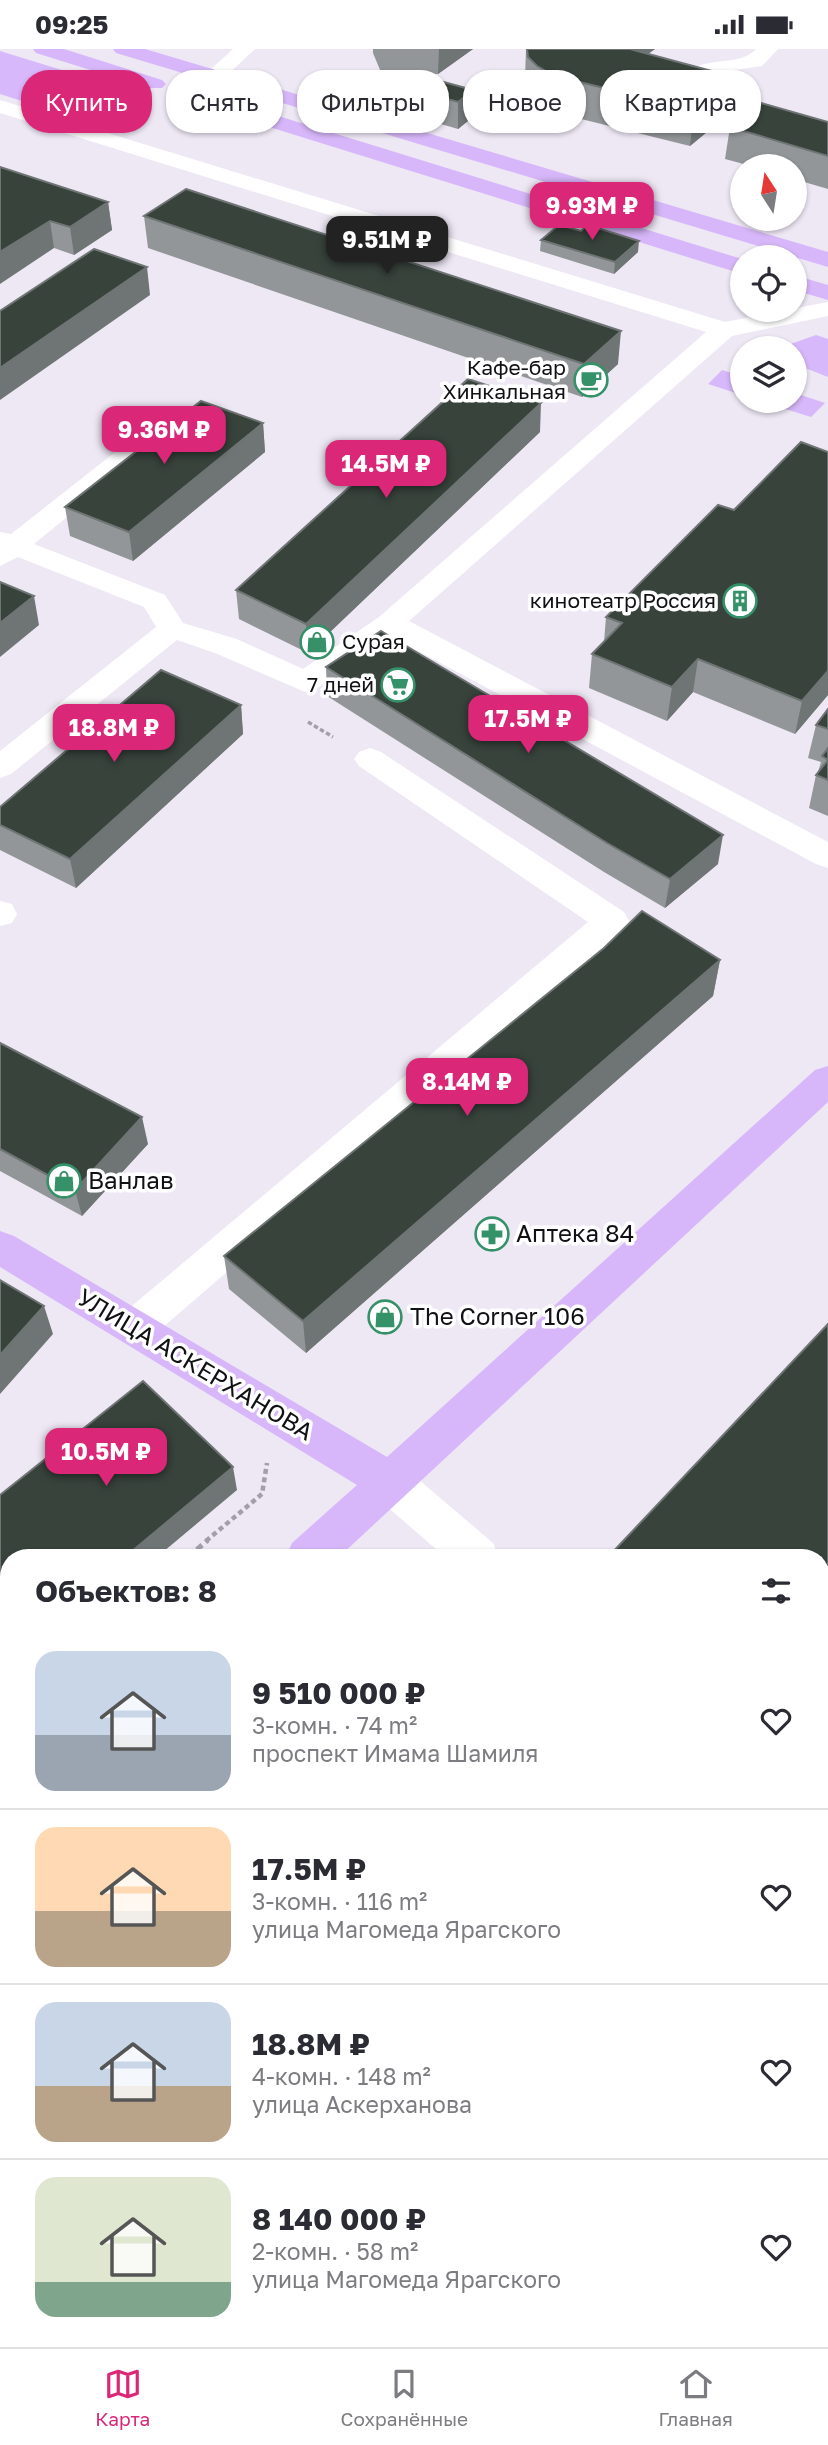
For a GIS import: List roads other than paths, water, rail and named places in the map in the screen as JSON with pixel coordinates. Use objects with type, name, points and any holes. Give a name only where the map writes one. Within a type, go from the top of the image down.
[{"type":"main road","points":[[43,49],[166,87]]},
{"type":"main road","points":[[123,49],[195,70]]},
{"type":"main road","points":[[283,96],[828,260]]},
{"type":"main road","points":[[283,124],[730,263]]},
{"type":"main road","points":[[807,286],[828,293]]},
{"type":"main road","points":[[317,1549],[828,1080]]},
{"type":"main road","name":"УЛИЦА АСКЕРХАНОВА","points":[[0,1247],[390,1482]]},
{"type":"street","points":[[222,70],[245,49]]},
{"type":"street","points":[[703,70],[707,67],[755,62],[768,49]]},
{"type":"street","points":[[0,106],[21,113]]},
{"type":"street","points":[[9,135],[21,127]]},
{"type":"street","points":[[85,133],[724,330],[828,309]]},
{"type":"street","points":[[5,547],[155,601],[172,629],[226,646],[305,682],[389,623],[724,330]]},
{"type":"street","points":[[5,547],[179,415]]},
{"type":"street","points":[[389,623],[828,856]]},
{"type":"street","points":[[0,767],[172,629]]},
{"type":"street","points":[[134,1328],[612,921],[370,759]]},
{"type":"street","points":[[390,1482],[468,1549]]},
{"type":"place","name":"Кафе-бар Хинкальная","points":[[591,380]]},
{"type":"place","name":"кинотеатр Россия","points":[[740,601]]},
{"type":"place","name":"Сурая","points":[[317,642]]},
{"type":"place","name":"7 дней","points":[[398,685]]},
{"type":"place","name":"Ванлав","points":[[64,1181]]},
{"type":"place","name":"Аптека 84","points":[[492,1234]]},
{"type":"place","name":"The Corner 106","points":[[385,1317]]}]
